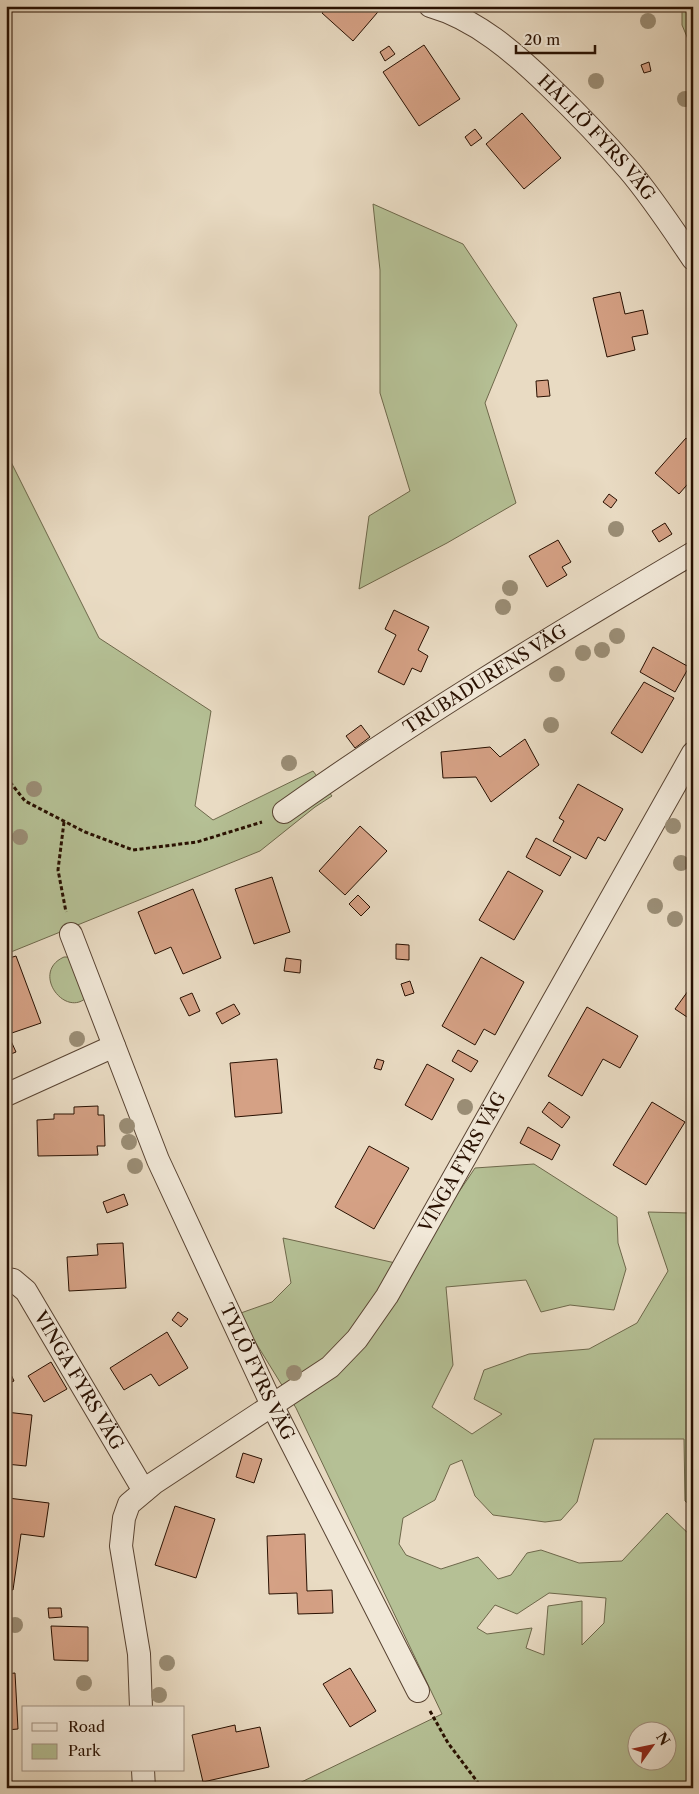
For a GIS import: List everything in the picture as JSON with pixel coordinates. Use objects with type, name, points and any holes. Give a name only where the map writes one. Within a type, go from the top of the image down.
[{"type":"street","name":"HÅLLÖ FYRS VÄG","points":[[430,6],[450,12],[481,30],[520,58],[576,112],[628,169],[663,214],[693,259]]},
{"type":"street","name":"TRUBADURENS VÄG","points":[[284,812],[355,762],[439,707],[693,553]]},
{"type":"street","name":"VINGA FYRS VÄG","points":[[141,1706],[139,1654],[121,1546],[124,1518],[129,1504],[144,1491],[330,1367],[357,1338],[387,1296],[693,754]]},
{"type":"street","name":"TYLÖ FYRS VÄG","points":[[71,934],[151,1144],[272,1405],[418,1691]]},
{"type":"street","points":[[6,1095],[114,1046]]},
{"type":"street","name":"VINGA FYRS VÄG","points":[[6,1279],[14,1280],[26,1290],[144,1491]]},
{"type":"street","points":[[143,1772],[144,1788]]},
{"type":"path","points":[[6,777],[25,801],[85,832],[133,850],[197,842],[257,825],[284,812]]},
{"type":"path","points":[[64,821],[58,870],[71,934]]},
{"type":"path","points":[[418,1691],[448,1743],[482,1788]]},
{"type":"green space","points":[[682,6],[693,6],[693,51],[682,25]]},
{"type":"green space","points":[[373,204],[463,244],[517,325],[485,403],[516,503],[447,543],[359,589],[369,516],[410,491],[380,393],[380,270]]},
{"type":"green space","points":[[6,452],[99,638],[211,711],[195,806],[213,820],[313,771],[332,796],[315,807],[260,851],[6,954]]},
{"type":"green space","points":[[64,957],[73,957],[87,997],[78,1002],[69,1002],[61,998],[54,991],[51,982],[50,973],[54,964]]},
{"type":"green space","points":[[534,1164],[617,1217],[618,1243],[626,1269],[614,1310],[570,1305],[541,1312],[526,1280],[446,1287],[453,1365],[432,1407],[472,1434],[502,1414],[474,1399],[484,1370],[529,1354],[589,1349],[637,1323],[668,1271],[648,1212],[688,1213],[693,1191],[693,1507],[685,1501],[684,1439],[594,1439],[577,1502],[561,1520],[545,1522],[493,1515],[475,1496],[462,1460],[450,1465],[435,1500],[403,1518],[399,1544],[406,1555],[441,1569],[478,1557],[498,1579],[511,1575],[527,1553],[541,1550],[579,1563],[622,1561],[667,1513],[693,1538],[693,1788],[289,1788],[442,1714],[296,1408],[238,1314],[272,1302],[291,1283],[283,1238],[409,1266],[475,1168]],"holes":[[[549,1593],[606,1598],[604,1623],[582,1645],[582,1601],[548,1606],[544,1655],[526,1648],[532,1628],[487,1634],[477,1628],[495,1605],[517,1614]]]},
{"type":"building","points":[[328,6],[383,6],[353,41],[322,13]]},
{"type":"building","points":[[424,45],[460,99],[419,126],[383,72]]},
{"type":"building","points":[[389,46],[395,54],[385,61],[380,52]]},
{"type":"building","points":[[649,62],[651,71],[644,73],[641,65]]},
{"type":"building","points":[[522,113],[561,158],[524,189],[486,144]]},
{"type":"building","points":[[475,129],[482,138],[471,146],[465,137]]},
{"type":"building","points":[[620,292],[625,314],[643,310],[648,334],[632,337],[635,350],[607,357],[593,298]]},
{"type":"building","points":[[548,380],[550,396],[537,397],[536,381]]},
{"type":"building","points":[[686,438],[693,444],[693,478],[679,494],[655,473]]},
{"type":"building","points":[[609,494],[617,500],[611,508],[603,502]]},
{"type":"building","points":[[665,523],[672,534],[659,542],[652,531]]},
{"type":"building","points":[[558,540],[571,562],[562,567],[567,575],[547,587],[529,556]]},
{"type":"building","points":[[394,610],[429,627],[418,650],[428,656],[421,672],[412,668],[404,685],[378,672],[396,635],[385,629]]},
{"type":"building","points":[[653,647],[689,667],[675,692],[640,672]]},
{"type":"building","points":[[644,682],[674,698],[642,753],[611,733]]},
{"type":"building","points":[[361,725],[370,737],[355,748],[346,736]]},
{"type":"building","points":[[525,739],[539,765],[491,802],[476,777],[443,778],[441,752],[490,747],[500,757]]},
{"type":"building","points":[[578,784],[623,809],[605,841],[598,837],[586,859],[553,841],[564,821],[559,818]]},
{"type":"building","points":[[360,826],[387,851],[345,895],[319,871]]},
{"type":"building","points":[[536,838],[571,857],[560,876],[526,857]]},
{"type":"building","points":[[508,871],[543,891],[514,940],[479,920]]},
{"type":"building","points":[[272,877],[290,932],[254,944],[235,889]]},
{"type":"building","points":[[193,889],[221,958],[183,974],[171,947],[155,954],[138,912]]},
{"type":"building","points":[[358,895],[370,907],[361,916],[349,904]]},
{"type":"building","points":[[396,944],[409,945],[409,960],[396,959]]},
{"type":"building","points":[[16,956],[41,1023],[6,1035],[6,959]]},
{"type":"building","points":[[481,957],[524,982],[495,1035],[484,1029],[475,1045],[442,1026]]},
{"type":"building","points":[[286,958],[301,960],[300,973],[284,971]]},
{"type":"building","points":[[410,981],[414,993],[405,996],[401,984]]},
{"type":"building","points":[[688,991],[693,995],[693,1021],[675,1009]]},
{"type":"building","points":[[192,993],[200,1011],[189,1016],[180,998]]},
{"type":"building","points":[[234,1004],[240,1014],[222,1024],[216,1013]]},
{"type":"building","points":[[587,1007],[638,1036],[620,1068],[603,1059],[582,1096],[548,1076]]},
{"type":"building","points":[[11,1041],[16,1052],[6,1056],[6,1043]]},
{"type":"building","points":[[458,1050],[478,1061],[471,1072],[452,1061]]},
{"type":"building","points":[[277,1059],[282,1113],[235,1117],[230,1063]]},
{"type":"building","points":[[377,1059],[384,1061],[381,1070],[374,1068]]},
{"type":"building","points":[[427,1064],[454,1079],[432,1120],[405,1105]]},
{"type":"building","points":[[549,1102],[570,1117],[562,1128],[542,1112]]},
{"type":"building","points":[[652,1102],[685,1122],[646,1185],[613,1165]]},
{"type":"building","points":[[98,1106],[98,1115],[104,1115],[105,1146],[97,1146],[98,1155],[38,1156],[37,1120],[54,1119],[54,1114],[74,1114],[74,1107]]},
{"type":"building","points":[[528,1127],[560,1145],[552,1160],[520,1143]]},
{"type":"building","points":[[369,1146],[409,1168],[374,1229],[335,1207]]},
{"type":"building","points":[[124,1194],[128,1205],[107,1213],[103,1202]]},
{"type":"building","points":[[123,1243],[126,1288],[69,1291],[67,1257],[98,1255],[97,1244]]},
{"type":"building","points":[[178,1312],[188,1319],[181,1327],[172,1320]]},
{"type":"building","points":[[167,1332],[188,1368],[159,1386],[151,1374],[124,1390],[110,1368]]},
{"type":"building","points":[[51,1362],[67,1389],[44,1402],[28,1376]]},
{"type":"building","points":[[8,1368],[14,1381],[6,1384],[6,1369]]},
{"type":"building","points":[[6,1412],[32,1415],[26,1466],[6,1464]]},
{"type":"building","points":[[243,1453],[262,1459],[254,1483],[236,1477]]},
{"type":"building","points":[[8,1498],[49,1503],[44,1537],[21,1534],[13,1590],[6,1589],[6,1515]]},
{"type":"building","points":[[175,1506],[215,1519],[196,1578],[155,1565]]},
{"type":"building","points":[[305,1534],[307,1591],[332,1590],[333,1613],[298,1614],[297,1593],[269,1594],[267,1536]]},
{"type":"building","points":[[48,1608],[61,1608],[62,1617],[49,1618]]},
{"type":"building","points":[[51,1626],[88,1627],[88,1661],[54,1660]]},
{"type":"building","points":[[350,1668],[376,1711],[350,1727],[323,1684]]},
{"type":"building","points":[[15,1673],[18,1729],[6,1730],[6,1674]]},
{"type":"building","points":[[235,1725],[236,1732],[260,1727],[269,1767],[203,1782],[192,1735]]}]
